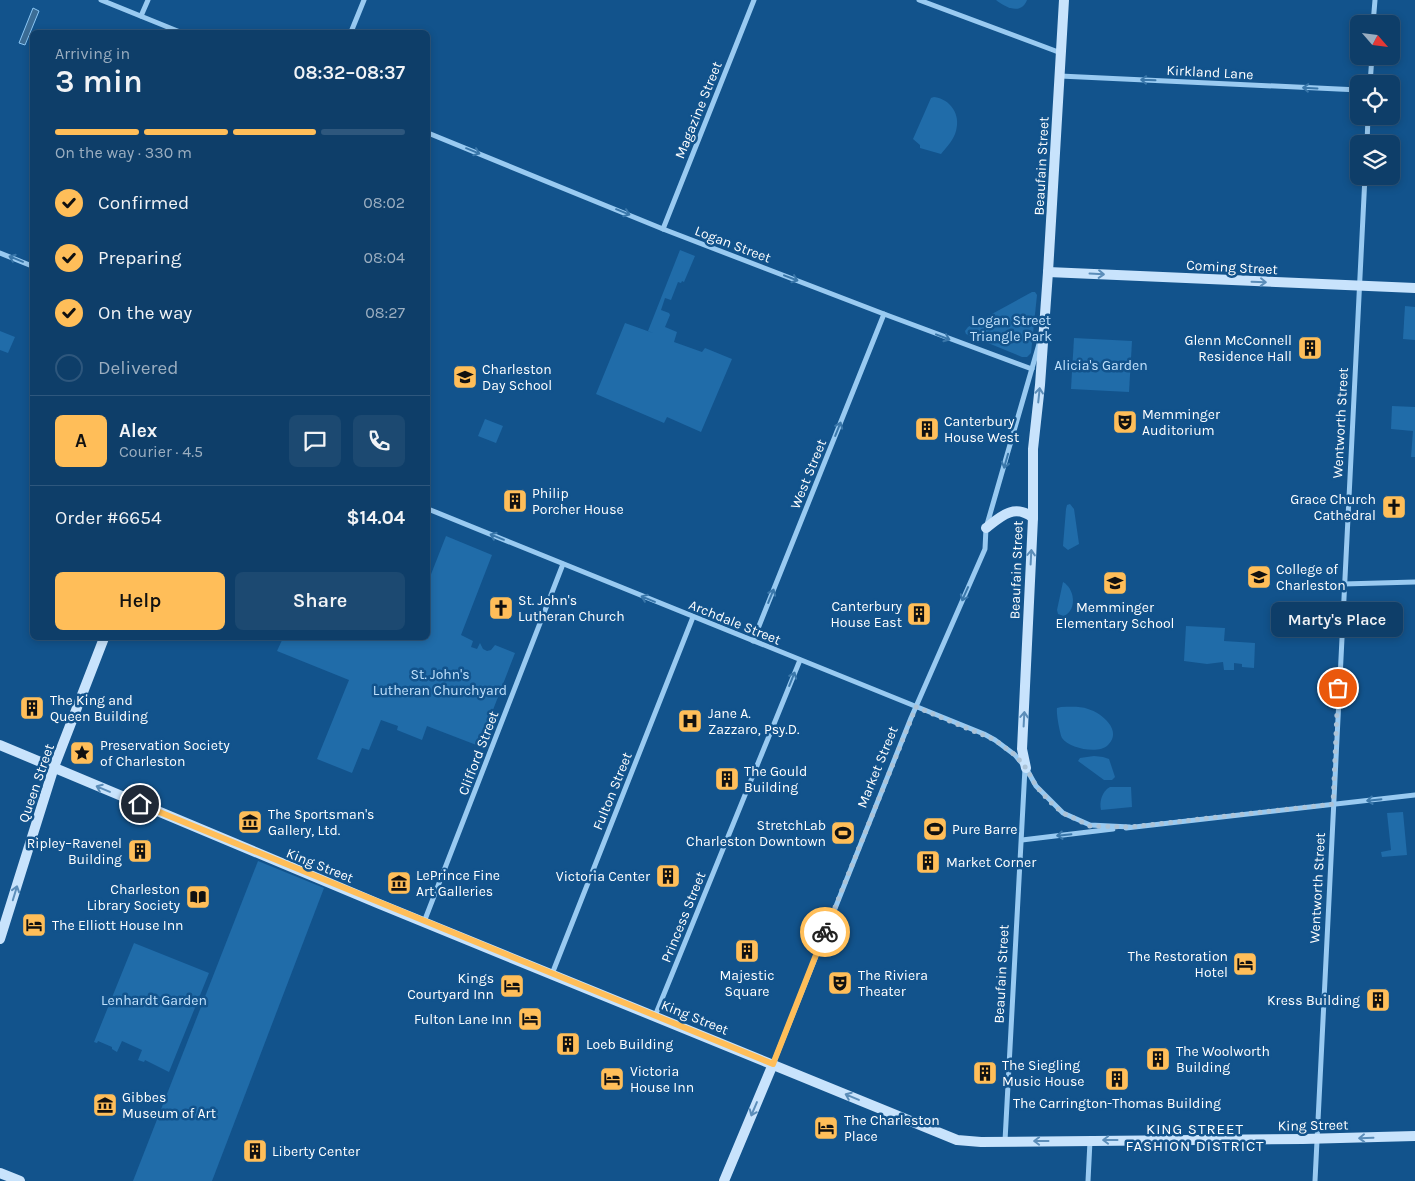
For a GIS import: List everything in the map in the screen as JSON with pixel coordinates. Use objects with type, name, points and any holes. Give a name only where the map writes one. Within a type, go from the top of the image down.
[{"type":"street","points":[[101,0],[175,30]]},
{"type":"street","points":[[141,16],[148,0]]},
{"type":"street","points":[[352,30],[364,0]]},
{"type":"street","name":"Magazine Street","points":[[663,228],[754,0]]},
{"type":"street","points":[[919,0],[1061,53]]},
{"type":"street","name":"Beaufain Street","points":[[1005,1141],[1026,768],[1022,749],[1034,449],[1048,272],[1064,0]]},
{"type":"street","points":[[1374,15],[1375,0]]},
{"type":"street","name":"Kirkland Lane","points":[[1060,76],[1350,90]]},
{"type":"street","name":"Logan Street","points":[[430,134],[663,228],[1032,370]]},
{"type":"street","name":"Wentworth Street","points":[[1314,1181],[1364,185]]},
{"type":"street","points":[[0,253],[30,265]]},
{"type":"street","name":"Coming Street","points":[[1048,272],[1415,288]]},
{"type":"street","name":"West Street","points":[[753,641],[884,314]]},
{"type":"street","name":"Market Street","points":[[724,1181],[916,707],[985,550],[986,528],[1043,330]]},
{"type":"street","name":"Archdale Street","points":[[430,510],[995,740],[1015,755],[1026,768],[1036,786],[1049,801],[1070,816],[1090,826],[1130,827]]},
{"type":"street","points":[[986,528],[1011,511],[1023,512],[1032,518]]},
{"type":"street","name":"Clifford Street","points":[[424,922],[563,564]]},
{"type":"street","points":[[1343,584],[1415,582]]},
{"type":"street","name":"Fulton Street","points":[[552,974],[693,617]]},
{"type":"street","name":"Queen Street","points":[[0,939],[54,767],[103,640]]},
{"type":"street","name":"Princess Street","points":[[655,1016],[800,660]]},
{"type":"street","name":"King Street","points":[[0,745],[950,1138],[972,1142],[1316,1139],[1415,1136]]},
{"type":"street","points":[[1022,840],[1415,795]]},
{"type":"street","points":[[1088,1181],[1090,1141]]},
{"type":"street","points":[[0,1173],[20,1181]]},
{"type":"green space","points":[[996,0],[1027,0],[1021,7],[1013,9]]},
{"type":"green space","points":[[931,98],[940,98],[949,104],[953,108],[957,119],[955,134],[941,154],[920,148],[920,145],[913,139]]},
{"type":"green space","points":[[680,250],[695,256],[684,282],[678,282],[671,300],[665,298],[661,310],[670,315],[665,327],[677,332],[674,342],[702,352],[705,348],[732,359],[701,432],[667,417],[664,423],[596,394],[625,323],[653,333],[648,331]]},
{"type":"green space","name":"Logan Street Triangle Park","points":[[1035,292],[1037,295],[1031,353],[1027,357],[1022,357],[966,334],[965,331],[968,327]]},
{"type":"green space","points":[[1405,306],[1415,307],[1415,340],[1403,339]]},
{"type":"green space","points":[[0,331],[15,337],[8,353],[0,350]]},
{"type":"green space","name":"Alicia's Garden","points":[[1074,338],[1132,341],[1129,392],[1071,389]]},
{"type":"green space","points":[[1392,406],[1415,407],[1415,457],[1411,457],[1413,431],[1391,429]]},
{"type":"green space","points":[[485,419],[503,426],[496,443],[478,436]]},
{"type":"green space","points":[[1070,504],[1074,509],[1079,544],[1068,550],[1063,546],[1066,509],[1067,505]]},
{"type":"green space","name":"St. John's Lutheran Churchyard","points":[[446,536],[492,555],[461,635],[473,641],[471,647],[477,649],[480,643],[483,649],[487,651],[491,650],[495,645],[515,653],[479,746],[427,726],[422,740],[397,730],[398,726],[381,720],[369,750],[362,748],[352,773],[317,759],[349,680],[277,651],[282,640],[430,640],[430,577]]},
{"type":"green space","points":[[1063,582],[1070,589],[1073,599],[1071,609],[1064,616],[1058,614],[1057,610]]},
{"type":"green space","points":[[1186,626],[1225,628],[1224,641],[1255,643],[1254,668],[1242,667],[1242,664],[1234,663],[1234,670],[1224,670],[1223,662],[1207,664],[1184,661]]},
{"type":"green space","points":[[1082,707],[1099,714],[1109,723],[1112,729],[1112,740],[1108,745],[1098,750],[1084,749],[1066,742],[1061,736],[1058,719],[1057,708]]},
{"type":"green space","points":[[1094,756],[1109,759],[1115,777],[1112,780],[1104,780],[1078,761],[1080,758]]},
{"type":"green space","points":[[1110,787],[1131,787],[1132,807],[1101,810],[1102,797]]},
{"type":"green space","points":[[1403,812],[1407,855],[1382,857],[1381,852],[1391,850],[1387,813]]},
{"type":"green space","points":[[258,861],[324,888],[212,1181],[133,1181]]},
{"type":"green space","name":"Lenhardt Garden","points":[[134,943],[209,973],[169,1072],[145,1060],[144,1062],[138,1060],[142,1050],[122,1041],[117,1052],[112,1047],[98,1041],[97,1043],[94,1042]]},
{"type":"shaded area","points":[[33,8],[39,11],[25,45],[19,43]]},
{"type":"way so far","points":[[825,932],[916,707],[984,734],[1009,749],[1026,768],[1036,786],[1063,813],[1090,826],[1130,827],[1333,804],[1338,688]]},
{"type":"place","name":"Glenn McConnell Residence Hall","points":[[1310,348]]},
{"type":"place","name":"Charleston Day School","points":[[465,377]]},
{"type":"place","name":"Memminger Auditorium","points":[[1125,422]]},
{"type":"place","name":"Canterbury House West","points":[[927,429]]},
{"type":"place","name":"Philip Porcher House","points":[[515,501]]},
{"type":"place","name":"Grace Church Cathedral","points":[[1394,507]]},
{"type":"place","name":"College of Charleston","points":[[1259,577]]},
{"type":"place","name":"Memminger Elementary School","points":[[1115,583]]},
{"type":"place","name":"St. John's Lutheran Church","points":[[501,608]]},
{"type":"place","name":"Canterbury House East","points":[[919,614]]},
{"type":"place","name":"Marty's Place","points":[[1338,688]]},
{"type":"place","name":"The King and Queen Building","points":[[32,708]]},
{"type":"place","name":"Jane A. Zazzaro, Psy.D.","points":[[690,721]]},
{"type":"place","name":"Preservation Society of Charleston","points":[[82,753]]},
{"type":"place","name":"The Gould Building","points":[[727,779]]},
{"type":"place","name":"The Sportsman's Gallery, Ltd.","points":[[250,822]]},
{"type":"place","name":"Pure Barre","points":[[935,829]]},
{"type":"place","name":"StretchLab Charleston Downtown","points":[[843,833]]},
{"type":"place","name":"Ripley–Ravenel Building","points":[[140,851]]},
{"type":"place","name":"Market Corner","points":[[928,862]]},
{"type":"place","name":"Victoria Center","points":[[668,876]]},
{"type":"place","name":"LePrince Fine Art Galleries","points":[[399,883]]},
{"type":"place","name":"Charleston Library Society","points":[[198,897]]},
{"type":"place","name":"The Elliott House Inn","points":[[34,925]]},
{"type":"place","name":"Majestic Square","points":[[747,951]]},
{"type":"place","name":"The Restoration Hotel","points":[[1245,964]]},
{"type":"place","name":"The Riviera Theater","points":[[840,983]]},
{"type":"place","name":"Kings Courtyard Inn","points":[[512,986]]},
{"type":"place","name":"Kress Building","points":[[1378,1000]]},
{"type":"place","name":"Fulton Lane Inn","points":[[530,1019]]},
{"type":"place","name":"Loeb Building","points":[[568,1044]]},
{"type":"place","name":"The Woolworth Building","points":[[1158,1059]]},
{"type":"place","name":"The Siegling Music House","points":[[985,1073]]},
{"type":"place","name":"Victoria House Inn","points":[[612,1079]]},
{"type":"place","name":"The Carrington-Thomas Building","points":[[1117,1079]]},
{"type":"place","name":"Gibbes Museum of Art","points":[[105,1105]]},
{"type":"place","name":"The Charleston Place","points":[[826,1128]]},
{"type":"place","name":"Liberty Center","points":[[255,1151]]},
{"type":"district","name":"KING STREET FASHION DISTRICT","points":[[1195,1138]]},
{"type":"route","points":[[140,804],[377,903],[773,1064],[778,1047],[825,932]]}]
